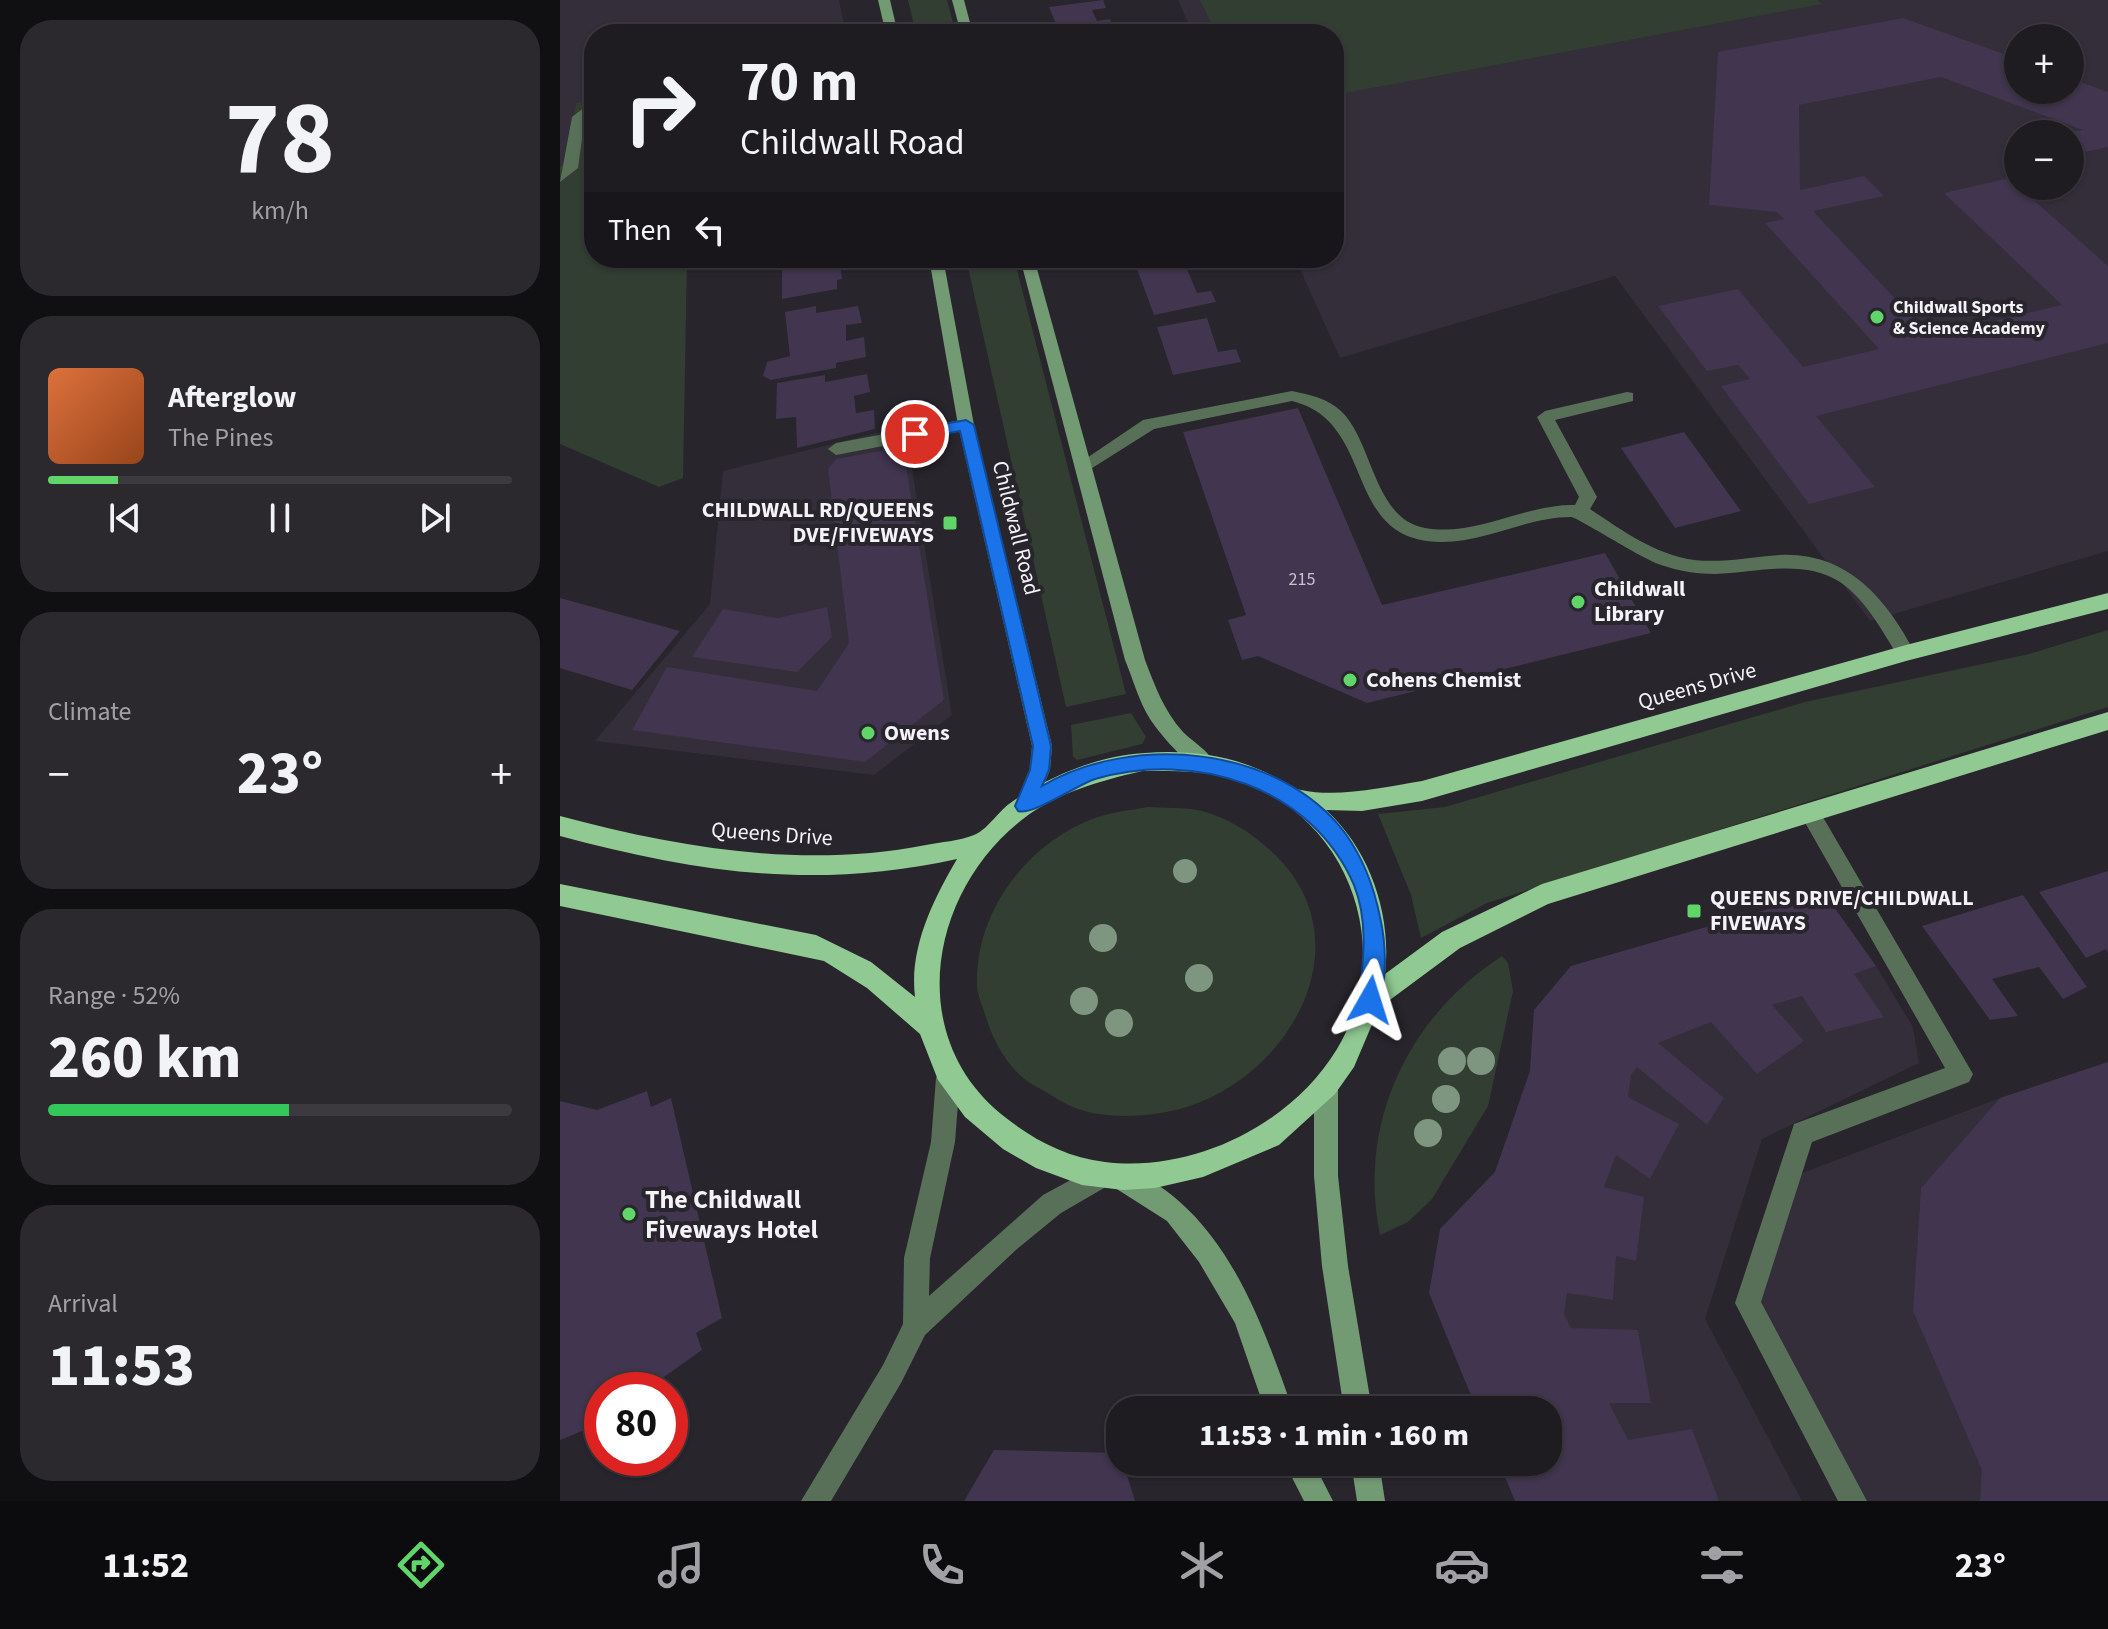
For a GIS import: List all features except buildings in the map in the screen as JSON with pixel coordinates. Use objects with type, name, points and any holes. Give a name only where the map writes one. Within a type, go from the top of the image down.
[{"type":"highway","name":"Queens Drive","points":[[1298,800],[1362,801],[1422,791],[1906,653],[2108,601]]},
{"type":"highway","points":[[1370,1000],[1451,940],[1542,895],[2108,721]]},
{"type":"highway","points":[[1142,762],[1204,763],[1248,774],[1298,800],[1337,838],[1364,886],[1375,941],[1370,1000],[1353,1044],[1326,1085],[1270,1136],[1198,1167],[1111,1176],[1039,1158],[987,1124],[948,1078],[928,1025],[926,960],[944,898],[981,844],[1025,806],[1057,786],[1093,772],[1142,762]]},
{"type":"highway","name":"Queens Drive","points":[[560,826],[618,842],[749,863],[801,866],[875,864],[981,844]]},
{"type":"highway","points":[[560,895],[816,946],[841,955],[865,970],[928,1025]]},
{"type":"main road","points":[[884,0],[890,24]]},
{"type":"main road","points":[[958,0],[964,24]]},
{"type":"main road","name":"Childwall Road","points":[[938,268],[966,425],[1042,746],[1040,770],[1025,806]]},
{"type":"main road","points":[[1030,268],[1135,660],[1157,713],[1177,738],[1204,763]]},
{"type":"main road","points":[[1326,1085],[1327,1191],[1335,1266],[1356,1396]]},
{"type":"main road","points":[[1111,1176],[1176,1212],[1208,1253],[1246,1316],[1274,1396]]},
{"type":"main road","points":[[1306,1476],[1319,1501]]},
{"type":"main road","points":[[1367,1476],[1371,1501]]},
{"type":"street","points":[[560,178],[571,168],[579,117],[584,113]]},
{"type":"street","points":[[1083,466],[1149,424],[1292,396],[1306,397],[1332,409],[1390,518],[1408,530],[1438,538],[1550,514],[1580,512],[1628,543],[1681,564],[1723,568],[1788,560],[1818,563],[1842,571],[1880,611],[1906,653]]},
{"type":"street","points":[[1580,512],[1588,497],[1545,417],[1627,397]]},
{"type":"street","points":[[836,449],[966,425]]},
{"type":"street","points":[[1810,813],[1961,1074],[1803,1133],[1748,1303],[1853,1501]]},
{"type":"street","points":[[916,1326],[917,1258],[943,1142],[948,1078]]},
{"type":"street","points":[[815,1501],[892,1374],[916,1326],[1052,1204],[1111,1176]]},
{"type":"shaded area","points":[[560,0],[839,0],[844,24],[584,24],[584,124],[567,164],[560,166]]},
{"type":"shaded area","name":"Childwall Sports & Science Academy","points":[[1178,0],[2108,0],[2108,551],[1870,621],[1615,276],[1340,358],[1300,268],[1344,268],[1344,24],[1189,24]]},
{"type":"shaded area","points":[[905,426],[952,715],[874,775],[595,741],[710,604],[723,471]]},
{"type":"shaded area","points":[[1824,893],[1876,966],[1913,1027],[1919,1063],[1762,1139],[1705,1319],[1802,1501],[1515,1501],[1505,1476],[1562,1476],[1562,1396],[1540,1396],[1440,1229],[1495,1172],[1530,1071],[1534,1010],[1571,966]]},
{"type":"shaded area","points":[[2108,1062],[2108,1501],[1867,1501],[1759,1305],[1797,1175],[2000,1098]]},
{"type":"green space","points":[[908,0],[947,0],[953,24],[914,24]]},
{"type":"green space","points":[[1200,0],[1817,0],[1822,4],[1344,93],[1344,24],[1212,24]]},
{"type":"green space","points":[[584,102],[584,268],[687,268],[683,478],[659,487],[560,444],[560,166],[567,164],[576,103]]},
{"type":"green space","points":[[968,268],[1017,268],[1126,694],[1066,707]]},
{"type":"green space","points":[[2108,630],[2108,707],[1487,903],[1421,938],[1411,895],[1378,814],[1445,807],[1805,702],[2029,654]]},
{"type":"green space","points":[[1131,713],[1146,737],[1142,744],[1077,760],[1073,757],[1071,725]]},
{"type":"green space","points":[[1148,807],[1189,809],[1212,814],[1238,826],[1270,850],[1300,887],[1314,928],[1313,969],[1300,1009],[1277,1046],[1244,1077],[1205,1100],[1161,1113],[1130,1116],[1098,1114],[1061,1101],[1026,1080],[1003,1055],[979,996],[979,958],[985,932],[996,907],[1027,863],[1048,844],[1070,829],[1095,818]]},
{"type":"green space","points":[[1502,956],[1508,963],[1513,991],[1488,1106],[1432,1199],[1408,1222],[1380,1235],[1375,1193],[1376,1153],[1384,1114],[1397,1076],[1416,1042],[1440,1010],[1469,981]]},
{"type":"place","name":"Childwall Sports & Science Academy","points":[[1877,317]]},
{"type":"place","name":"CHILDWALL RD/QUEENS DVE/FIVEWAYS","points":[[950,523]]},
{"type":"place","name":"Childwall Library","points":[[1578,602]]},
{"type":"place","name":"Cohens Chemist","points":[[1350,680]]},
{"type":"place","name":"Owens","points":[[868,733]]},
{"type":"place","name":"QUEENS DRIVE/CHILDWALL FIVEWAYS","points":[[1694,911]]},
{"type":"place","name":"The Childwall Fiveways Hotel","points":[[629,1214]]},
{"type":"route","points":[[915,434],[966,425],[1039,725],[1042,746],[1040,770],[1025,806],[1057,786],[1093,772],[1142,762],[1204,763],[1248,774],[1298,800],[1337,838],[1364,886],[1375,941],[1370,1000]]}]
